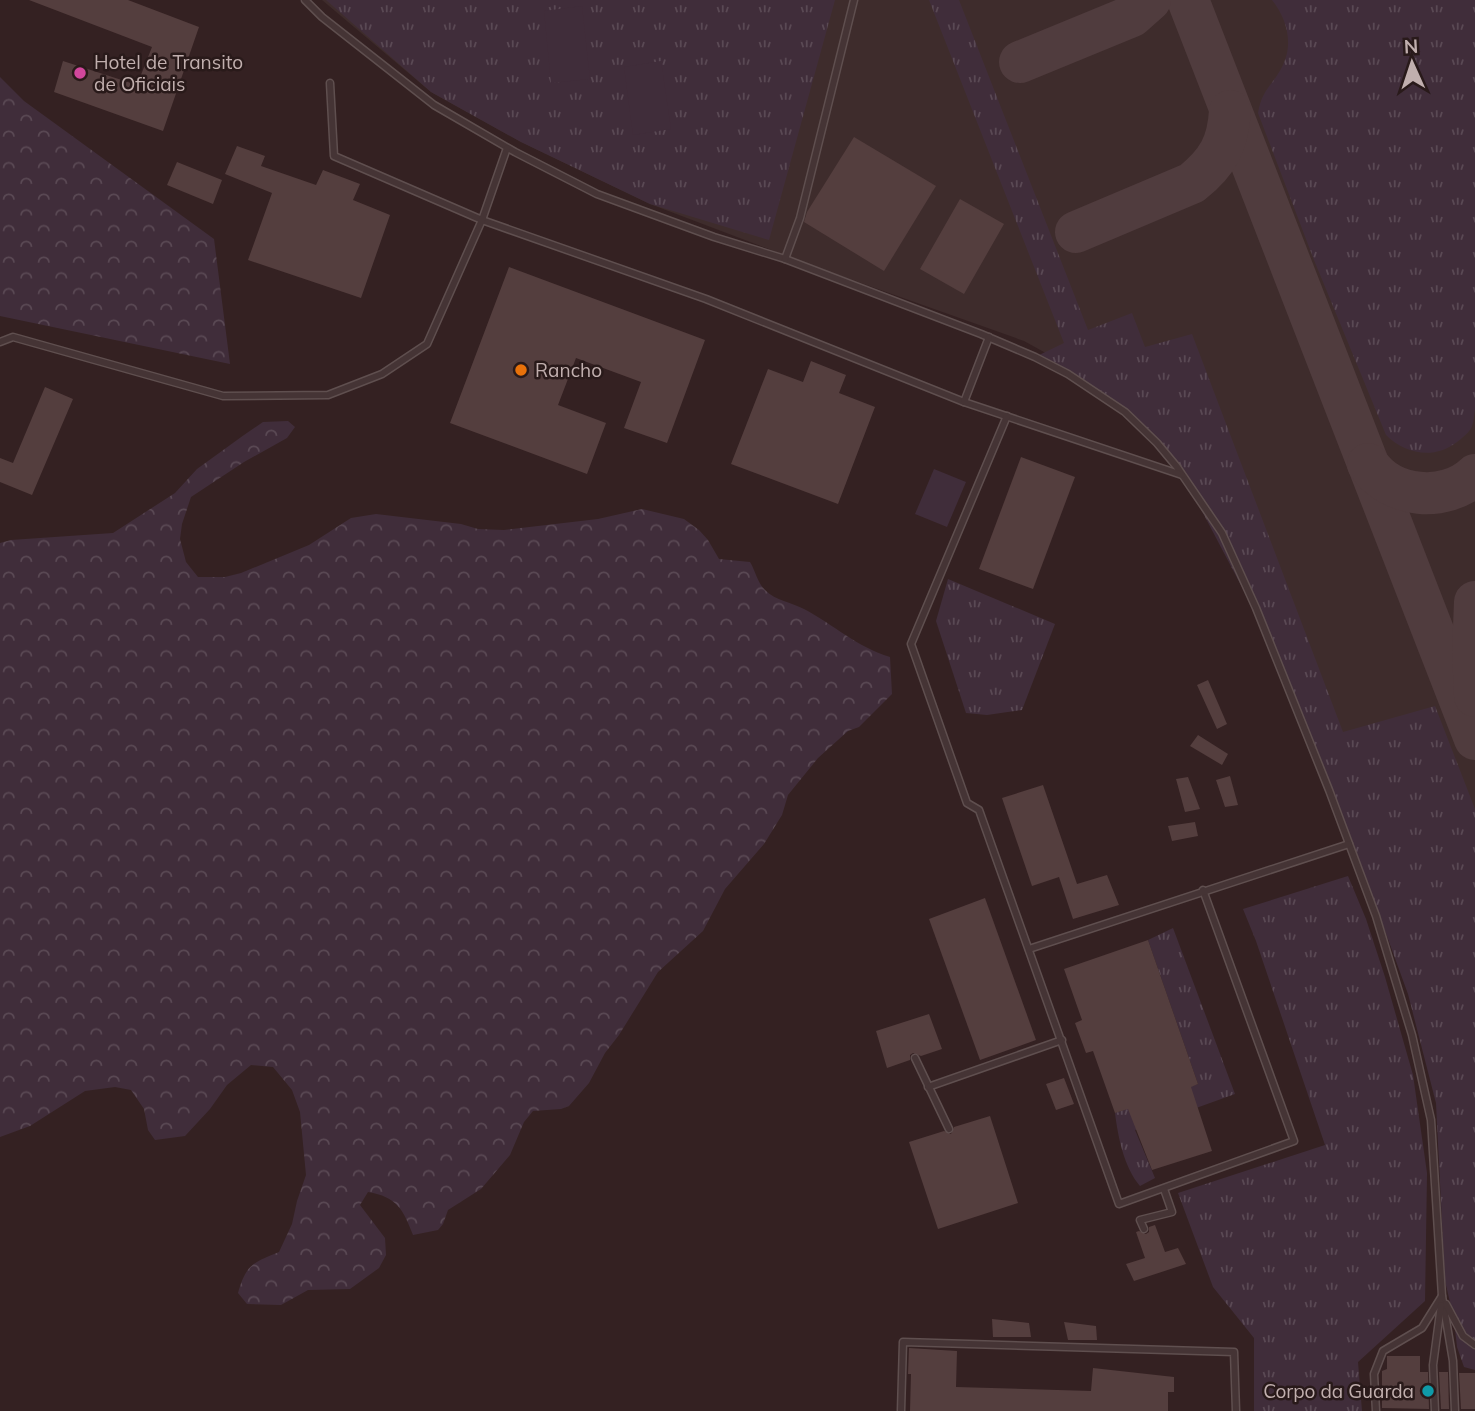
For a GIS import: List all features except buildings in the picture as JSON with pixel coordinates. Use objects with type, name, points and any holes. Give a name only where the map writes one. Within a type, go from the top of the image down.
[{"type":"lane","points":[[305,0],[322,17],[434,105],[507,148],[597,194],[714,237],[785,259],[989,337],[1068,374],[1125,412],[1157,443],[1183,475],[1222,533],[1230,550],[1256,608],[1376,916],[1412,1035],[1431,1120],[1442,1296],[1454,1361],[1455,1411]]},
{"type":"lane","points":[[785,259],[800,218],[854,0]]},
{"type":"lane","points":[[330,83],[334,156],[482,220],[706,299],[964,402],[1183,475]]},
{"type":"lane","points":[[0,342],[13,337],[223,396],[328,395],[382,374],[427,344],[482,220],[507,148]]},
{"type":"lane","points":[[964,402],[989,337]]},
{"type":"lane","points":[[1007,416],[911,644],[967,803],[979,810],[1119,1204],[1294,1141],[1203,890]]},
{"type":"lane","points":[[1029,949],[1349,844]]},
{"type":"lane","points":[[928,1087],[1062,1040]]},
{"type":"lane","points":[[915,1058],[949,1129]]},
{"type":"lane","points":[[1144,1229],[1140,1220],[1172,1212],[1164,1189]]},
{"type":"lane","points":[[1442,1296],[1463,1336],[1475,1345]]},
{"type":"lane","points":[[1376,1411],[1374,1374],[1383,1351],[1422,1328],[1442,1296]]},
{"type":"lane","points":[[1435,1411],[1433,1365],[1442,1296]]},
{"type":"lane","points":[[901,1411],[902,1342],[1234,1352],[1236,1411]]},
{"type":"shaded area","points":[[322,0],[1475,0],[1475,1138],[1213,501],[1118,393],[1024,341],[650,204],[521,142],[431,92]]},
{"type":"green space","points":[[326,0],[835,0],[769,240],[650,204],[521,142],[431,92]]},
{"type":"green space","points":[[929,0],[959,0],[1088,330],[1132,313],[1145,347],[1192,334],[1343,732],[1435,706],[1475,809],[1475,1370],[1464,1367],[1457,1347],[1445,1281],[1436,1103],[1408,994],[1352,840],[1264,629],[1183,475],[1125,412],[1068,374],[1035,357],[1064,343]]},
{"type":"green space","points":[[1272,0],[1475,0],[1475,409],[1470,430],[1448,448],[1429,453],[1420,452],[1402,447],[1386,435],[1314,260],[1258,113],[1262,99],[1281,69],[1287,51],[1285,25]]},
{"type":"green space","points":[[582,6],[590,79],[551,83],[544,11]]},
{"type":"green space","points":[[661,61],[671,129],[633,135],[624,67]]},
{"type":"green space","points":[[0,77],[24,101],[214,239],[230,364],[0,316]]},
{"type":"green space","points":[[288,421],[295,427],[287,438],[191,497],[180,539],[186,562],[198,577],[225,577],[241,573],[309,545],[351,518],[376,514],[461,524],[478,529],[504,530],[598,519],[642,509],[684,519],[708,540],[719,559],[750,562],[760,584],[769,594],[804,609],[856,642],[890,657],[892,694],[859,727],[848,731],[818,758],[788,795],[782,815],[764,844],[725,889],[703,931],[658,972],[605,1053],[589,1083],[569,1106],[533,1111],[524,1122],[510,1155],[481,1189],[448,1210],[438,1230],[413,1235],[398,1206],[386,1197],[368,1192],[360,1205],[385,1238],[386,1255],[379,1268],[350,1289],[308,1290],[281,1305],[247,1304],[238,1293],[251,1266],[279,1252],[292,1224],[306,1175],[300,1112],[292,1090],[273,1067],[251,1065],[227,1085],[210,1109],[185,1136],[155,1140],[148,1130],[144,1109],[131,1090],[115,1087],[85,1091],[30,1126],[0,1137],[0,543],[113,533],[175,493],[197,469],[263,422]]},
{"type":"green space","points":[[934,469],[966,482],[947,527],[915,514]]},
{"type":"green space","points":[[948,579],[1055,624],[1022,710],[987,715],[966,713],[936,621]]},
{"type":"green space","points":[[1348,876],[1366,919],[1385,977],[1413,1075],[1427,1173],[1425,1301],[1358,1362],[1362,1411],[1254,1411],[1254,1338],[1213,1287],[1178,1193],[1325,1145],[1243,909]]},
{"type":"green space","points":[[1173,928],[1235,1094],[1135,1130],[1155,1178],[1140,1186],[1126,1161],[1115,1113],[1198,1084],[1148,940]]},
{"type":"taxiway","points":[[1020,62],[1132,16],[1150,0]]},
{"type":"taxiway","points":[[1188,0],[1475,739]]},
{"type":"taxiway","points":[[1076,232],[1192,183],[1209,168],[1220,152],[1227,133],[1230,111]]},
{"type":"taxiway","points":[[1368,464],[1390,484],[1419,493],[1449,490],[1475,475]]},
{"type":"taxiway","points":[[1475,602],[1475,696]]},
{"type":"place","name":"Hotel de Transito de Oficiais","points":[[80,73]]},
{"type":"place","name":"Rancho","points":[[521,370]]},
{"type":"place","name":"Corpo da Guarda","points":[[1428,1391]]}]
